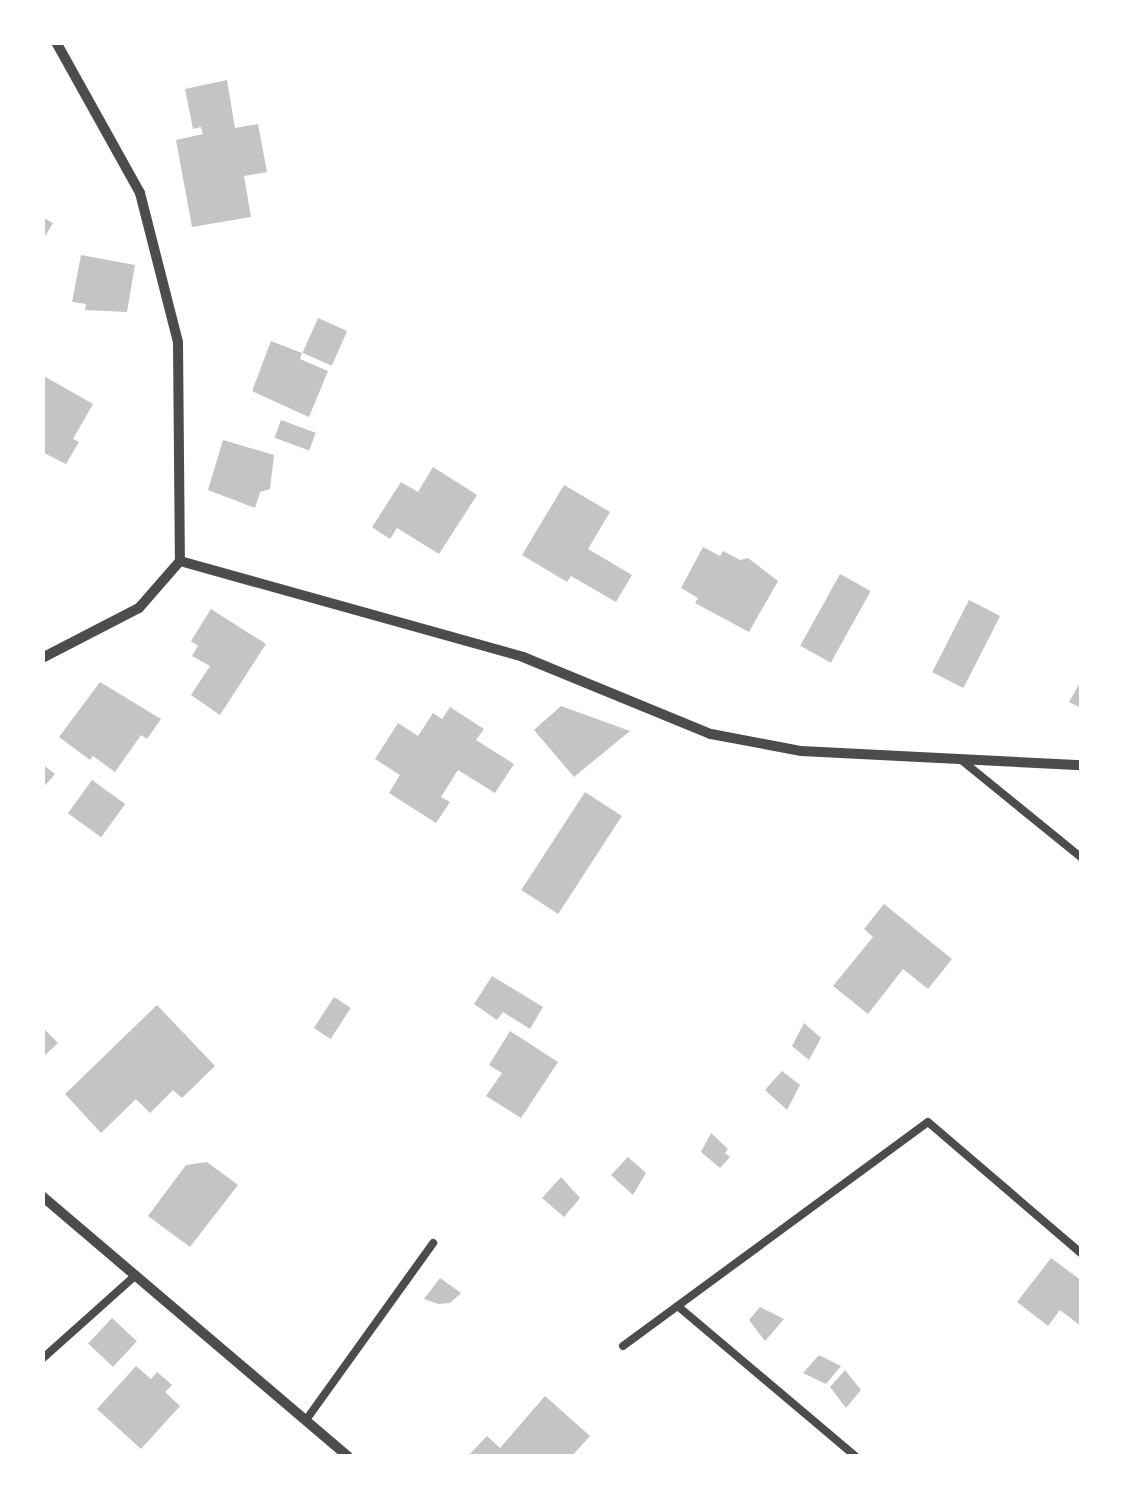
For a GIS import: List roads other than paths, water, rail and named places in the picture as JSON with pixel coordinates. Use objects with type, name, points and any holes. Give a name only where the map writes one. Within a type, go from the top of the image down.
[{"type":"street","points":[[42,658],[139,608],[180,561],[178,342],[140,193],[56,42]]},
{"type":"street","points":[[180,561],[524,656],[711,734],[801,751],[1082,764]]},
{"type":"street","points":[[42,1196],[348,1456]]},
{"type":"lane","points":[[960,759],[1082,858]]},
{"type":"lane","points":[[624,1346],[928,1122],[1082,1254]]},
{"type":"lane","points":[[306,1420],[434,1243]]},
{"type":"lane","points":[[42,1359],[138,1274]]},
{"type":"lane","points":[[680,1308],[855,1456]]}]
